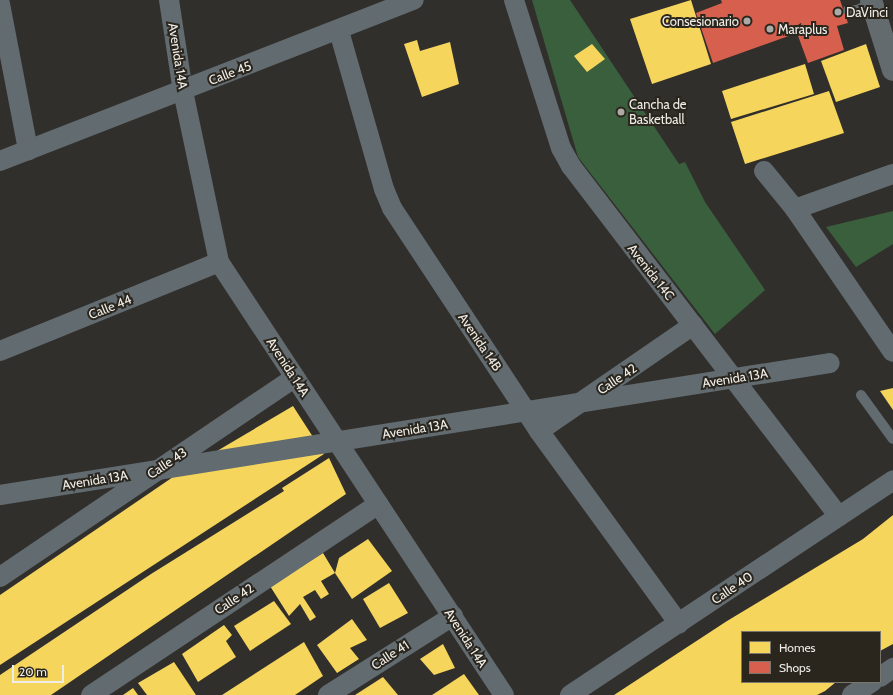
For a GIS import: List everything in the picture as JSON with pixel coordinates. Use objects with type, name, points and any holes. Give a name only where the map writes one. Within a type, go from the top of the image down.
[{"type":"main road","points":[[872,1],[893,70]]},
{"type":"street","name":"Avenida 14A","points":[[169,0],[183,91],[219,262],[504,695]]},
{"type":"street","name":"Calle 45","points":[[0,161],[339,31],[413,1],[430,0]]},
{"type":"street","name":"Avenida 14C","points":[[514,0],[561,148],[570,166],[840,516]]},
{"type":"street","points":[[0,4],[28,150]]},
{"type":"street","name":"Avenida 14B","points":[[339,31],[384,189],[392,208],[539,431],[679,624]]},
{"type":"street","points":[[764,171],[795,209],[893,352]]},
{"type":"street","points":[[795,209],[893,174]]},
{"type":"street","name":"Calle 44","points":[[0,351],[219,262]]},
{"type":"street","name":"Calle 42","points":[[539,431],[693,326]]},
{"type":"street","name":"Avenida 13A","points":[[0,495],[830,363]]},
{"type":"street","name":"Calle 43","points":[[0,577],[295,377]]},
{"type":"street","name":"Calle 40","points":[[570,695],[679,624],[893,480]]},
{"type":"street","name":"Calle 42","points":[[91,695],[378,504]]},
{"type":"street","name":"Calle 41","points":[[328,695],[453,616]]},
{"type":"street","points":[[881,676],[893,668]]},
{"type":"street","points":[[852,695],[870,683]]},
{"type":"lane","points":[[848,10],[872,1]]},
{"type":"lane","points":[[861,395],[893,439]]},
{"type":"green space","points":[[532,0],[570,0],[679,164],[685,162],[705,202],[765,290],[715,334],[578,157]]},
{"type":"green space","points":[[893,211],[893,244],[856,267],[826,227]]},
{"type":"building: Homes","points":[[691,0],[711,64],[652,84],[630,19]]},
{"type":"building: Homes","points":[[417,40],[420,51],[450,42],[459,84],[422,97],[404,44]]},
{"type":"building: Homes","points":[[592,44],[605,59],[587,72],[574,56]]},
{"type":"building: Homes","points":[[866,44],[880,87],[836,102],[821,61]]},
{"type":"building: Homes","points":[[805,64],[814,94],[731,119],[722,91]]},
{"type":"building: Homes","points":[[829,91],[844,133],[745,164],[731,122]]},
{"type":"building: Homes","points":[[893,388],[893,410],[880,391]]},
{"type":"building: Homes","points":[[293,406],[324,454],[0,665],[0,595],[173,477]]},
{"type":"building: Homes","points":[[329,458],[346,494],[51,695],[0,695],[0,675],[151,574],[284,491],[282,488]]},
{"type":"building: Homes","points":[[893,515],[893,644],[881,650],[881,631],[741,631],[741,683],[835,683],[825,691],[817,695],[614,695],[727,621],[863,539]]},
{"type":"building: Homes","points":[[368,539],[392,571],[352,599],[335,573],[339,558]]},
{"type":"building: Homes","points":[[323,553],[335,573],[321,581],[329,594],[321,599],[315,590],[303,597],[316,617],[310,621],[300,604],[289,616],[270,586]]},
{"type":"building: Homes","points":[[389,583],[408,613],[380,628],[363,599]]},
{"type":"building: Homes","points":[[274,601],[291,624],[250,651],[234,626]]},
{"type":"building: Homes","points":[[352,619],[367,640],[350,648],[359,659],[337,673],[317,645]]},
{"type":"building: Homes","points":[[224,625],[232,635],[226,641],[236,657],[198,682],[182,654]]},
{"type":"building: Homes","points":[[304,642],[323,676],[295,695],[222,695]]},
{"type":"building: Homes","points":[[443,644],[455,668],[434,675],[420,659]]},
{"type":"building: Homes","points":[[174,662],[196,695],[147,695],[138,683]]},
{"type":"building: Homes","points":[[464,674],[479,695],[432,695]]},
{"type":"building: Homes","points":[[383,677],[398,695],[355,695]]},
{"type":"building: Homes","points":[[133,688],[138,695],[123,695]]},
{"type":"building: Shops","name":"Maraplus","points":[[721,0],[840,0],[848,23],[837,26],[844,50],[808,63],[797,33],[713,63],[696,13],[722,3]]},
{"type":"place","name":"DaVinci","points":[[838,12]]},
{"type":"place","name":"Consesionario","points":[[747,21]]},
{"type":"place","name":"Maraplus","points":[[770,29]]},
{"type":"place","name":"Cancha de Basketball","points":[[621,112]]}]
